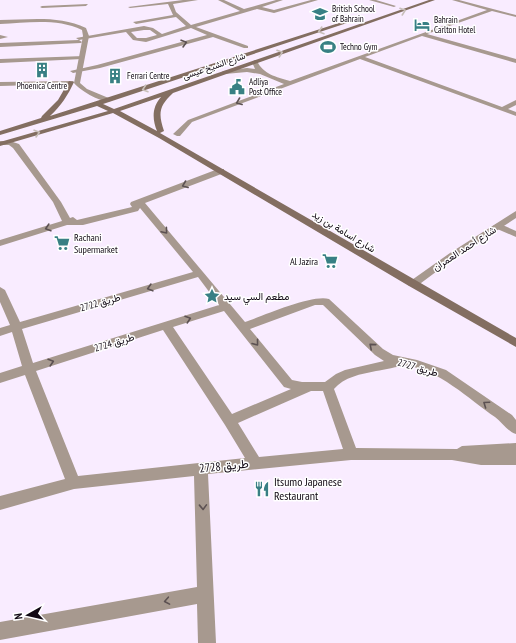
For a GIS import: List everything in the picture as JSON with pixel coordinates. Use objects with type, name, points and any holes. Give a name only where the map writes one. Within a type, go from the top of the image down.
[{"type":"main road","name":"شارع الشيخ عيسى","points":[[1,143],[114,111],[433,0]]},
{"type":"main road","points":[[380,11],[397,5]]},
{"type":"main road","name":"شارع الشيخ عيسى","points":[[0,133],[98,104],[353,20]]},
{"type":"main road","points":[[39,122],[59,106],[65,97],[71,82]]},
{"type":"main road","points":[[161,134],[156,120],[157,107],[166,95],[177,88]]},
{"type":"main road","name":"شارع اسامة بن زيد","points":[[108,100],[124,107],[161,134],[221,171],[516,343]]},
{"type":"main road","name":"شارع اسامة بن زيد","points":[[98,104],[156,134],[161,134]]},
{"type":"street","points":[[38,14],[45,0]]},
{"type":"street","points":[[130,0],[131,12],[136,22],[142,28]]},
{"type":"street","points":[[131,12],[170,3],[196,0]]},
{"type":"street","points":[[220,0],[244,11]]},
{"type":"street","points":[[127,30],[135,40],[147,39],[277,0]]},
{"type":"street","points":[[256,7],[274,12],[316,0]]},
{"type":"street","points":[[371,0],[397,5]]},
{"type":"street","points":[[454,0],[516,16]]},
{"type":"street","points":[[170,3],[176,16],[189,26],[246,47]]},
{"type":"street","points":[[42,7],[86,5]]},
{"type":"street","points":[[177,134],[190,121],[288,83],[491,10]]},
{"type":"street","points":[[136,22],[176,16]]},
{"type":"street","points":[[0,22],[59,22],[75,25],[84,29],[86,36]]},
{"type":"street","points":[[37,22],[71,27],[78,31],[79,40]]},
{"type":"street","points":[[0,61],[26,52],[79,40],[86,36],[142,28],[150,28],[161,35]]},
{"type":"street","points":[[422,34],[516,61]]},
{"type":"street","points":[[76,70],[98,67],[212,35]]},
{"type":"street","name":"شارع اسامة بن زيد","points":[[86,36],[71,82],[73,87],[80,94],[98,104]]},
{"type":"street","points":[[147,39],[167,48]]},
{"type":"street","name":"شارع اسامة بن زيد","points":[[79,40],[79,58]]},
{"type":"street","points":[[0,45],[26,52],[79,58]]},
{"type":"street","points":[[359,57],[516,114]]},
{"type":"street","points":[[255,62],[256,67],[262,72],[288,83]]},
{"type":"street","name":"شارع اسامة بن زيد","points":[[76,70],[79,86],[108,100]]},
{"type":"street","points":[[225,72],[240,70],[262,72]]},
{"type":"street","points":[[0,84],[71,82]]},
{"type":"street","points":[[503,109],[516,102]]},
{"type":"street","points":[[1,143],[16,146],[57,202],[67,222]]},
{"type":"street","points":[[0,243],[67,222],[83,222],[134,209],[140,202],[221,171]]},
{"type":"street","points":[[140,202],[227,306],[288,384],[294,386],[322,386],[328,388]]},
{"type":"street","name":"شارع أحمد العمران","points":[[413,284],[447,259],[516,214]]},
{"type":"street","points":[[498,226],[516,234]]},
{"type":"street","name":"طريق 2722","points":[[0,332],[200,273]]},
{"type":"street","points":[[0,290],[16,327],[29,369],[74,483]]},
{"type":"street","name":"طريق 2727","points":[[243,327],[314,302],[324,302],[332,307],[379,352],[390,359],[423,366],[442,373],[507,419],[516,429]]},
{"type":"street","name":"طريق 2724","points":[[0,378],[227,306]]},
{"type":"street","points":[[166,326],[230,421],[255,462]]},
{"type":"street","points":[[351,454],[328,388],[331,382],[344,375],[402,362]]},
{"type":"street","points":[[230,421],[310,386]]},
{"type":"street","name":"طريق 2728","points":[[0,503],[74,483],[255,462],[351,454],[452,454],[478,450],[516,449]]},
{"type":"street","name":"طريق 2728","points":[[452,454],[481,459],[516,458]]},
{"type":"street","points":[[201,468],[207,643]]},
{"type":"street","points":[[0,631],[205,594]]},
{"type":"place","name":"British School of Bahrain","points":[[320,14]]},
{"type":"place","name":"Bahrain Carlton Hotel","points":[[422,25]]},
{"type":"place","name":"Techno Gym","points":[[328,47]]},
{"type":"place","name":"Phoenica Centre","points":[[42,70]]},
{"type":"place","name":"Ferrari Centre","points":[[115,76]]},
{"type":"place","name":"Adliya Post Office","points":[[237,87]]},
{"type":"place","name":"Rachani Supermarket","points":[[62,243]]},
{"type":"place","name":"Al Jazira","points":[[330,261]]},
{"type":"place","name":"مطعم السي سيد","points":[[212,296]]},
{"type":"place","name":"Itsumo Japanese Restaurant","points":[[262,489]]}]
